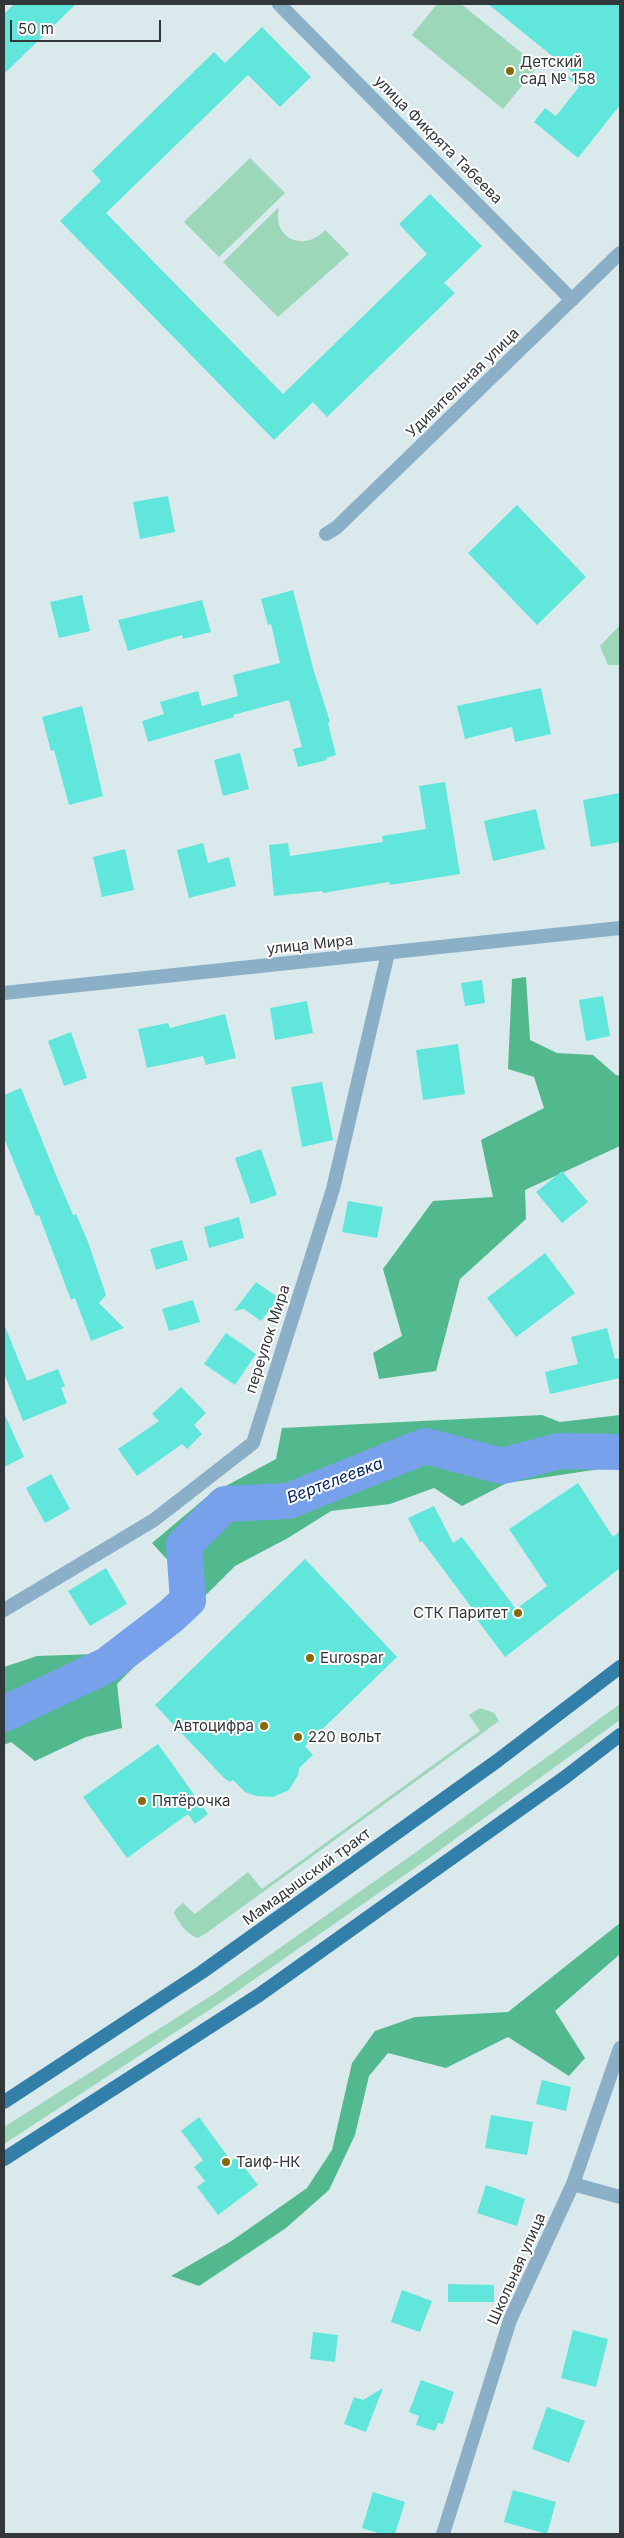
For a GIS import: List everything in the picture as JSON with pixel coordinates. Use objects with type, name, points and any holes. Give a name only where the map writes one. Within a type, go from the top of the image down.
[{"type":"main road","name":"Мамадышский тракт","points":[[4,2102],[210,1967],[497,1761],[620,1667]]},
{"type":"main road","points":[[4,2160],[259,1995],[564,1778],[620,1734]]},
{"type":"street","name":"улица Фикрята Табеева","points":[[279,4],[572,300]]},
{"type":"street","name":"Удивительная улица","points":[[326,534],[336,528],[620,253]]},
{"type":"street","name":"улица Мира","points":[[4,993],[620,928]]},
{"type":"street","name":"переулок Мира","points":[[4,1610],[154,1520],[253,1443],[333,1189],[388,953]]},
{"type":"street","name":"Школьная улица","points":[[443,2534],[510,2320],[573,2184],[620,2048]]},
{"type":"street","points":[[573,2184],[620,2197]]},
{"type":"green space","points":[[437,4],[461,4],[538,66],[503,109],[412,35]]},
{"type":"green space","points":[[250,158],[285,193],[219,257],[184,222]]},
{"type":"green space","points":[[279,207],[278,218],[280,227],[291,239],[299,241],[308,240],[317,237],[325,230],[349,254],[278,317],[223,262]]},
{"type":"green space","points":[[620,625],[620,665],[608,665],[600,646]]},
{"type":"green space","points":[[526,977],[530,1040],[557,1053],[593,1055],[616,1075],[620,1076],[620,1146],[525,1190],[526,1219],[460,1279],[436,1371],[379,1379],[373,1353],[402,1336],[383,1269],[433,1201],[493,1197],[481,1140],[544,1108],[534,1077],[508,1069],[512,979]]},
{"type":"green space","points":[[542,1415],[560,1422],[620,1415],[620,1466],[507,1483],[462,1506],[434,1488],[390,1504],[331,1511],[288,1538],[235,1566],[117,1684],[122,1728],[86,1737],[35,1761],[11,1742],[4,1745],[4,1667],[37,1656],[95,1654],[176,1597],[173,1566],[152,1543],[209,1495],[276,1459],[282,1428]]},
{"type":"green space","points":[[620,1704],[620,1720],[422,1863],[226,1999],[4,2144],[4,2127],[217,1992],[412,1855]]},
{"type":"green space","points":[[480,1708],[494,1713],[499,1721],[205,1934],[198,1938],[181,1925],[174,1913],[183,1903],[195,1914],[248,1872],[262,1889],[480,1731],[469,1715]]},
{"type":"green space","points":[[620,1923],[620,1954],[555,2011],[585,2058],[569,2076],[508,2037],[446,2068],[388,2053],[369,2076],[355,2135],[329,2190],[286,2228],[199,2286],[171,2276],[233,2240],[307,2188],[332,2150],[352,2063],[375,2031],[415,2017],[508,2012]]},
{"type":"building","points":[[14,4],[76,4],[4,74],[4,14]]},
{"type":"building","points":[[488,4],[620,4],[620,105],[578,158],[534,122],[545,108],[556,116],[579,87],[568,78],[572,72]]},
{"type":"building","points":[[262,27],[311,77],[280,107],[248,75],[106,213],[283,394],[427,254],[399,224],[430,194],[482,246],[444,283],[455,293],[327,417],[313,402],[274,440],[60,221],[101,181],[92,171],[214,52],[225,63]]},
{"type":"building","points":[[168,496],[175,532],[140,539],[133,502]]},
{"type":"building","points":[[517,505],[586,577],[537,625],[468,553]]},
{"type":"building","points":[[293,590],[313,668],[330,722],[328,723],[336,755],[326,758],[327,760],[298,767],[293,749],[302,747],[289,700],[233,715],[234,717],[148,742],[142,721],[164,714],[160,702],[198,691],[202,706],[238,696],[233,675],[280,663],[271,624],[268,625],[261,599]]},
{"type":"building","points":[[82,595],[90,631],[59,638],[50,602]]},
{"type":"building","points":[[202,600],[211,632],[183,639],[182,635],[128,651],[118,620]]},
{"type":"building","points":[[541,688],[551,734],[515,742],[512,727],[465,739],[457,706]]},
{"type":"building","points":[[82,706],[103,796],[69,805],[54,750],[51,751],[42,717]]},
{"type":"building","points":[[240,753],[249,789],[223,796],[214,760]]},
{"type":"building","points":[[445,782],[460,874],[390,885],[389,882],[323,893],[322,891],[274,896],[269,845],[288,843],[290,856],[383,842],[382,836],[426,829],[419,786]]},
{"type":"building","points":[[620,793],[620,842],[591,847],[583,800]]},
{"type":"building","points":[[536,809],[545,849],[493,861],[484,821]]},
{"type":"building","points":[[203,843],[208,863],[229,857],[236,886],[189,898],[177,850]]},
{"type":"building","points":[[125,849],[134,890],[102,897],[93,857]]},
{"type":"building","points":[[482,980],[485,1003],[465,1006],[461,983]]},
{"type":"building","points":[[603,996],[610,1036],[586,1041],[579,1000]]},
{"type":"building","points":[[307,1001],[313,1033],[275,1040],[270,1008]]},
{"type":"building","points":[[225,1014],[236,1058],[206,1065],[203,1056],[147,1068],[138,1029],[168,1023],[170,1028]]},
{"type":"building","points":[[71,1032],[87,1078],[64,1086],[48,1041]]},
{"type":"building","points":[[458,1044],[465,1094],[423,1100],[416,1050]]},
{"type":"building","points":[[322,1082],[333,1140],[302,1147],[291,1087]]},
{"type":"building","points":[[21,1088],[73,1215],[76,1214],[88,1242],[106,1295],[99,1303],[124,1328],[91,1341],[75,1298],[71,1300],[39,1215],[36,1216],[4,1138],[4,1095]]},
{"type":"building","points":[[261,1149],[277,1195],[251,1204],[235,1158]]},
{"type":"building","points":[[562,1171],[588,1202],[562,1223],[536,1192]]},
{"type":"building","points":[[348,1201],[383,1207],[377,1238],[342,1232]]},
{"type":"building","points":[[239,1217],[244,1238],[209,1248],[204,1227]]},
{"type":"building","points":[[182,1240],[188,1260],[156,1270],[150,1249]]},
{"type":"building","points":[[545,1253],[575,1293],[516,1337],[487,1298]]},
{"type":"building","points":[[256,1282],[279,1298],[261,1321],[244,1309],[234,1311]]},
{"type":"building","points":[[193,1300],[200,1322],[169,1331],[162,1309]]},
{"type":"building","points":[[4,1324],[27,1381],[58,1369],[65,1386],[61,1388],[67,1403],[23,1421],[4,1373]]},
{"type":"building","points":[[607,1328],[615,1359],[620,1358],[620,1378],[550,1394],[545,1372],[578,1364],[571,1337]]},
{"type":"building","points":[[226,1333],[256,1354],[235,1385],[204,1364]]},
{"type":"building","points":[[181,1387],[206,1413],[194,1425],[202,1434],[187,1449],[182,1444],[137,1476],[118,1449],[159,1421],[152,1414]]},
{"type":"building","points":[[4,1413],[24,1457],[4,1467]]},
{"type":"building","points":[[51,1474],[70,1509],[45,1523],[26,1488]]},
{"type":"building","points":[[578,1483],[613,1537],[620,1531],[620,1568],[505,1657],[475,1617],[478,1616],[422,1541],[420,1542],[408,1518],[434,1506],[453,1543],[462,1537],[516,1609],[547,1586],[509,1529]]},
{"type":"building","points":[[305,1559],[397,1657],[305,1746],[313,1755],[299,1768],[298,1775],[289,1790],[273,1797],[256,1796],[245,1792],[233,1780],[230,1782],[224,1778],[155,1705]]},
{"type":"building","points":[[106,1568],[127,1604],[90,1626],[68,1591]]},
{"type":"building","name":"Пятёрочка","points":[[158,1744],[208,1814],[195,1824],[188,1814],[127,1858],[83,1797]]},
{"type":"building","points":[[542,2080],[571,2087],[566,2111],[536,2104]]},
{"type":"building","points":[[491,2115],[533,2122],[527,2155],[485,2148]]},
{"type":"building","points":[[199,2117],[231,2161],[237,2157],[258,2185],[218,2215],[197,2187],[205,2181],[194,2167],[203,2160],[181,2131]]},
{"type":"building","points":[[486,2185],[525,2199],[517,2226],[477,2213]]},
{"type":"building","points":[[448,2284],[494,2285],[494,2302],[448,2302]]},
{"type":"building","points":[[402,2290],[432,2301],[420,2332],[391,2322]]},
{"type":"building","points":[[573,2330],[608,2339],[596,2387],[561,2378]]},
{"type":"building","points":[[313,2332],[338,2335],[335,2362],[310,2359]]},
{"type":"building","points":[[421,2380],[454,2392],[443,2424],[438,2423],[435,2431],[416,2425],[419,2416],[409,2412]]},
{"type":"building","points":[[383,2388],[366,2432],[344,2424],[354,2397],[363,2400]]},
{"type":"building","points":[[547,2407],[585,2421],[569,2463],[532,2449]]},
{"type":"building","points":[[513,2490],[556,2502],[547,2534],[504,2522]]},
{"type":"building","points":[[373,2492],[405,2502],[395,2534],[381,2534],[362,2528]]},
{"type":"waterway","name":"Вертелеевка","points":[[4,1714],[107,1665],[171,1616],[188,1600],[184,1545],[225,1504],[288,1501],[425,1446],[502,1466],[559,1451],[620,1452]]},
{"type":"place","name":"Детский сад № 158","points":[[510,71]]},
{"type":"place","name":"СТК Паритет","points":[[518,1613]]},
{"type":"place","name":"Eurospar","points":[[310,1658]]},
{"type":"place","name":"Автоцифра","points":[[264,1726]]},
{"type":"place","name":"220 вольт","points":[[298,1737]]},
{"type":"place","name":"Пятёрочка","points":[[142,1801]]},
{"type":"place","name":"Таиф-НК","points":[[226,2162]]}]
